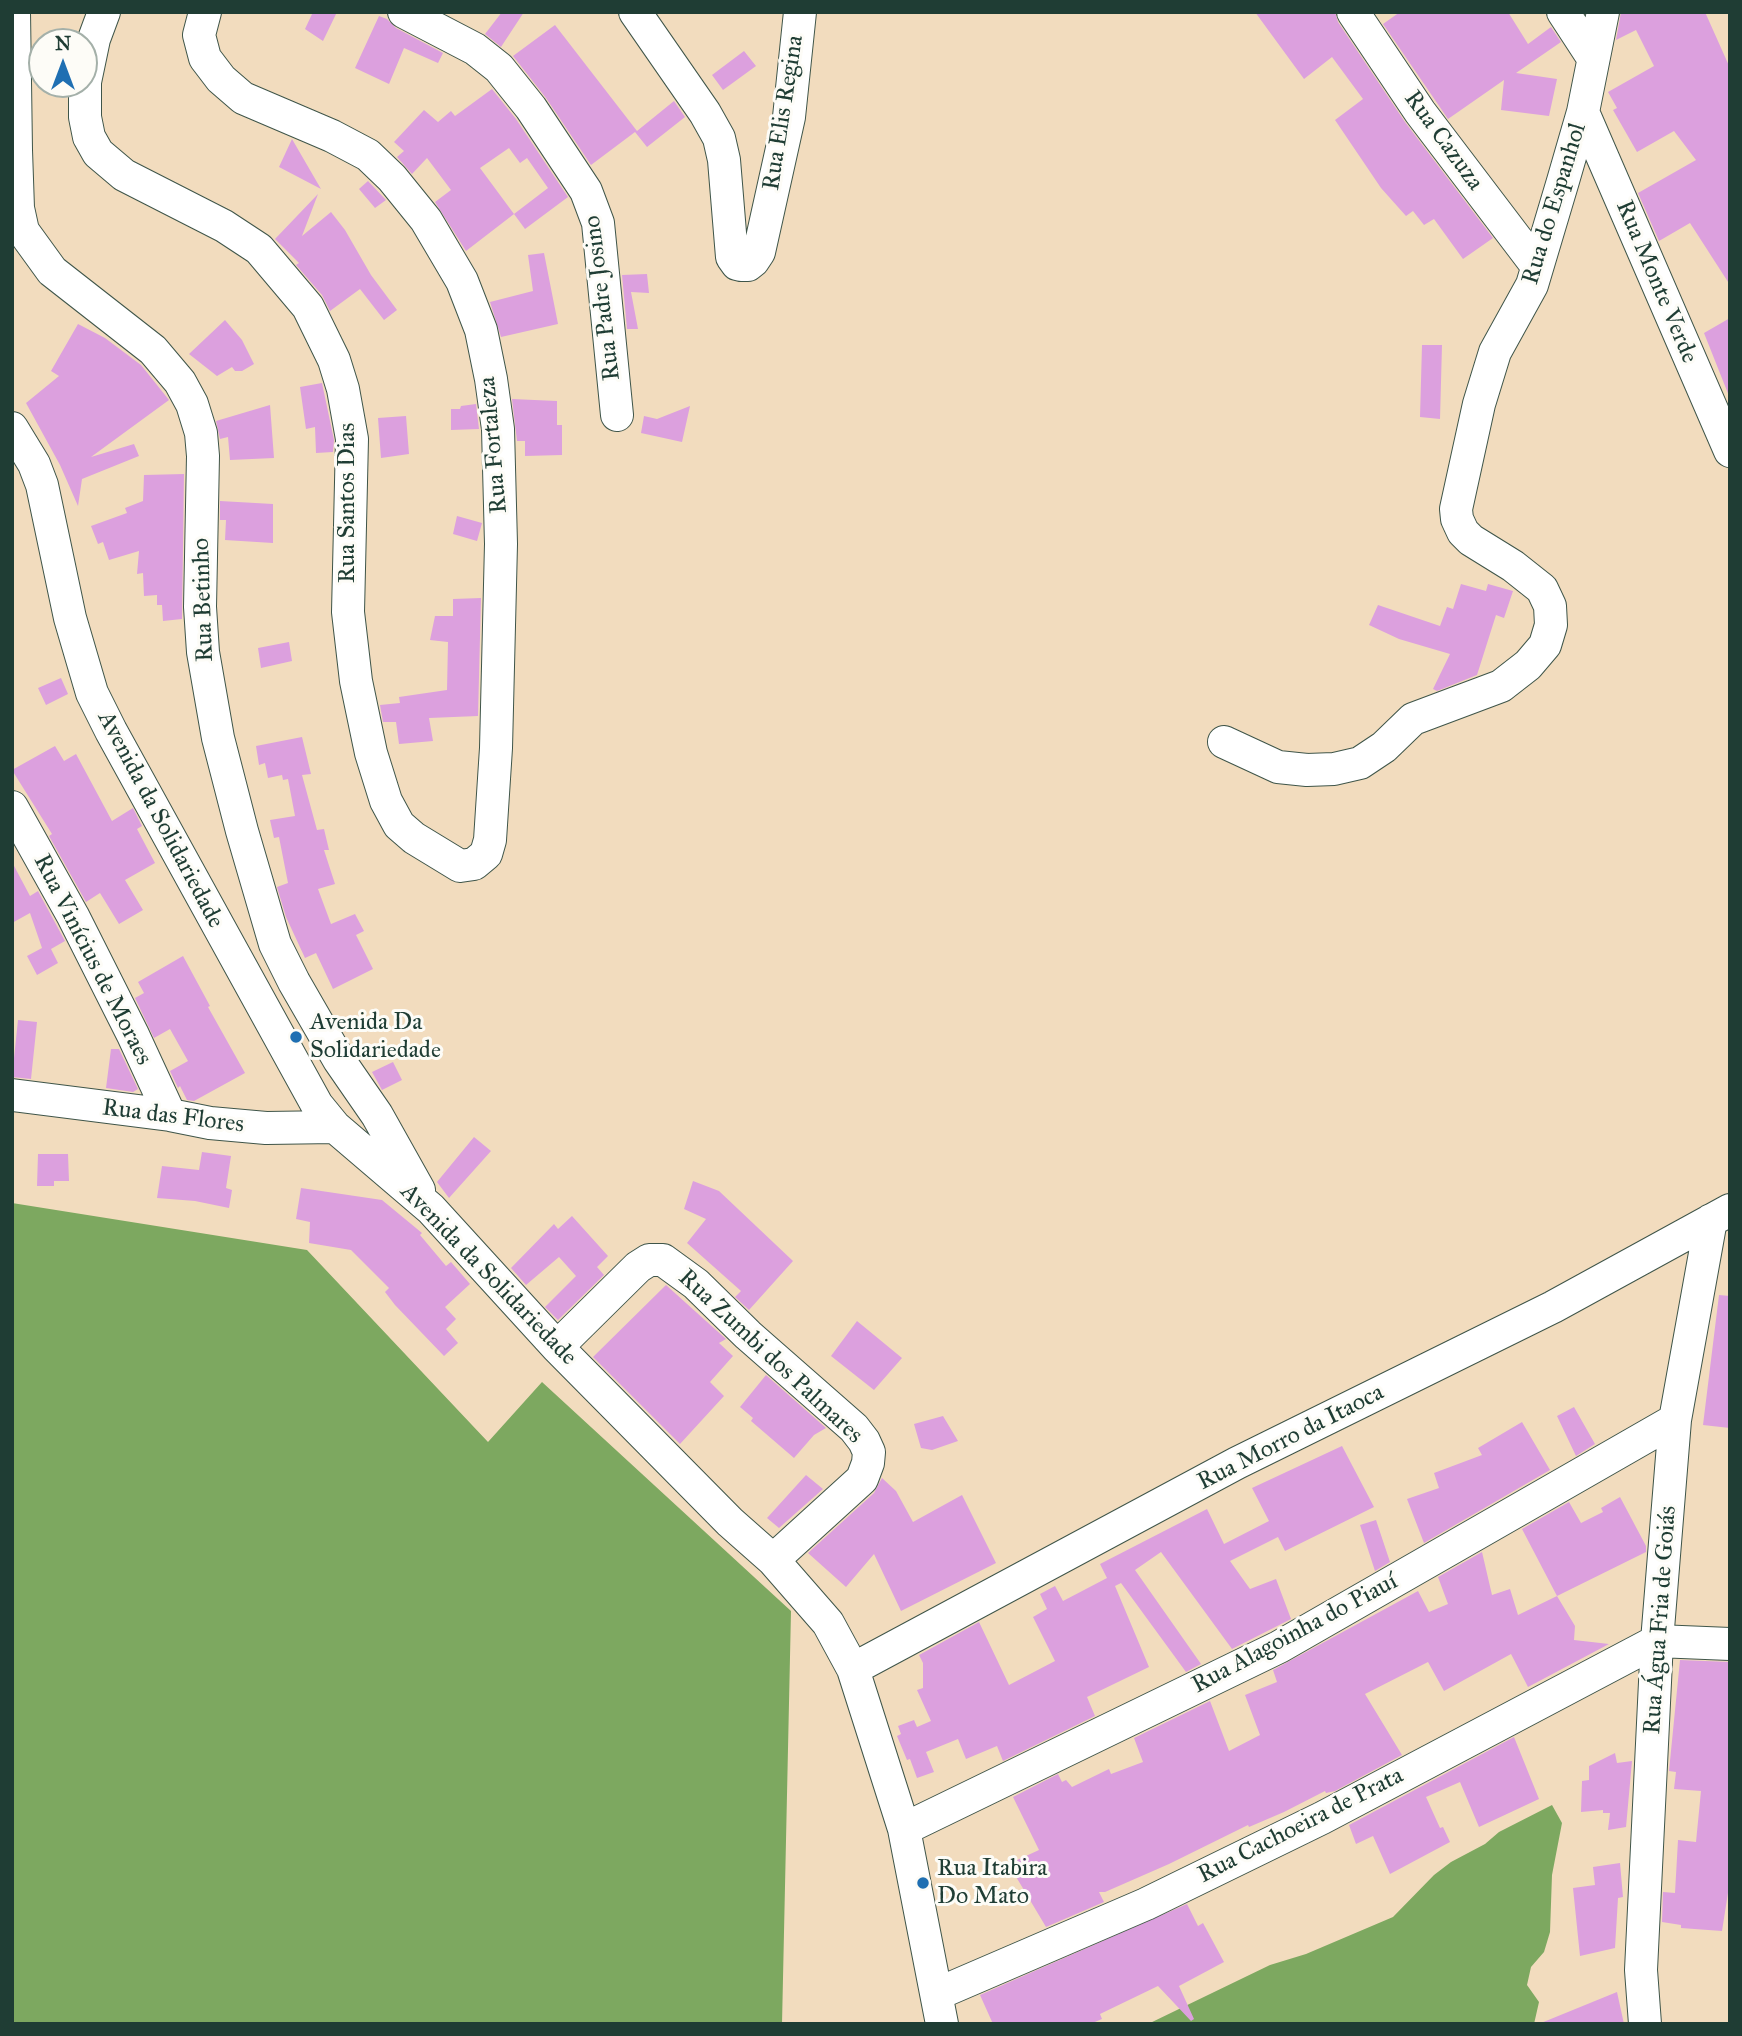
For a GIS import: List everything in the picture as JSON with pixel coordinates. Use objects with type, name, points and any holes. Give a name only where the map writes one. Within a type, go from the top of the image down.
[{"type":"street","name":"Rua Betinho","points":[[14,12],[16,150],[23,231],[52,271],[153,350],[180,382],[192,404],[201,433],[203,456],[200,607],[203,652],[218,738],[253,869],[275,943],[295,982],[339,1060],[377,1115],[430,1209]]},
{"type":"street","name":"Rua Santos Dias","points":[[104,12],[94,38],[85,82],[85,117],[89,137],[99,153],[124,174],[224,226],[259,249],[308,307],[334,360],[343,389],[352,439],[348,612],[356,681],[371,752],[386,801],[400,825],[414,838],[460,866]]},
{"type":"street","name":"Rua Fortaleza","points":[[205,12],[199,36],[205,58],[221,79],[243,98],[332,136],[368,155],[393,178],[426,220],[462,281],[481,330],[498,429],[501,544],[496,748],[490,840],[486,854],[474,864],[460,866]]},
{"type":"street","name":"Rua Padre Josino","points":[[404,12],[475,49],[499,68],[531,108],[586,191],[598,223],[617,415]]},
{"type":"street","name":"Rua Elis Regina","points":[[635,12],[705,113],[719,138],[724,160],[732,257],[737,264],[748,265],[759,252],[789,117],[800,12]]},
{"type":"street","name":"Rua Cazuza","points":[[1353,12],[1420,112],[1537,266]]},
{"type":"street","points":[[1563,12],[1593,58]]},
{"type":"street","name":"Rua do Espanhol","points":[[1224,742],[1278,767],[1334,769],[1360,763],[1384,747],[1413,719],[1501,686],[1528,665],[1545,645],[1551,625],[1550,606],[1542,589],[1462,532],[1455,509],[1479,404],[1495,352],[1526,296],[1583,112],[1603,12]]},
{"type":"street","name":"Rua Monte Verde","points":[[1583,112],[1730,451]]},
{"type":"street","name":"Avenida da Solidariedade","points":[[12,428],[34,464],[42,485],[70,618],[93,693],[111,731],[317,1105],[335,1127],[430,1209],[557,1347],[730,1522],[773,1560],[828,1623],[853,1669],[904,1829],[939,2009]]},
{"type":"street","name":"Rua Vinícius de Moraes","points":[[12,807],[73,916],[170,1115]]},
{"type":"street","name":"Rua das Flores","points":[[12,1095],[170,1115],[210,1124],[265,1128],[335,1127]]},
{"type":"street","name":"Rua Água Fria de Goiás","points":[[1645,2024],[1641,1970],[1657,1642],[1675,1420],[1721,1215]]},
{"type":"street","name":"Rua Morro da Itaoca","points":[[853,1669],[1237,1463],[1553,1307],[1721,1215]]},
{"type":"street","name":"Rua Zumbi dos Palmares","points":[[557,1347],[638,1268],[649,1260],[663,1260],[696,1284],[748,1335],[854,1428],[869,1452],[862,1479],[773,1560]]},
{"type":"street","name":"Rua Alagoinha do Piauí","points":[[904,1829],[1279,1647],[1675,1420]]},
{"type":"street","points":[[1657,1642],[1730,1644]]},
{"type":"street","name":"Rua Cachoeira de Prata","points":[[939,2009],[1346,1805],[1657,1642]]},
{"type":"green space","points":[[12,1203],[307,1250],[488,1442],[542,1382],[791,1611],[782,2024],[12,2024]]},
{"type":"green space","points":[[1552,1805],[1562,1823],[1552,1875],[1550,1932],[1544,1952],[1531,1967],[1527,1985],[1539,2002],[1534,2024],[1148,2024],[1270,1965],[1306,1954],[1393,1917],[1434,1875],[1451,1862],[1485,1844],[1499,1832]]},
{"type":"building","points":[[313,12],[337,12],[323,41],[305,29]]},
{"type":"building","points":[[502,12],[524,12],[501,47],[485,34]]},
{"type":"building","points":[[1255,12],[1335,12],[1338,22],[1405,122],[1493,238],[1463,259],[1434,219],[1424,225],[1413,211],[1406,216],[1381,188],[1335,120],[1363,99],[1332,57],[1304,79]]},
{"type":"building","points":[[1400,12],[1508,12],[1528,44],[1551,27],[1561,42],[1516,73],[1557,79],[1549,116],[1501,110],[1504,80],[1448,119],[1383,24]]},
{"type":"building","points":[[1621,12],[1705,12],[1730,68],[1730,285],[1690,223],[1659,241],[1638,193],[1696,160],[1674,131],[1637,152],[1613,110],[1617,108],[1608,92],[1654,66],[1636,30],[1616,40]]},
{"type":"building","points":[[379,16],[443,53],[438,63],[404,48],[389,84],[355,68]]},
{"type":"building","points":[[555,25],[637,131],[674,101],[685,117],[647,147],[635,132],[591,165],[546,98],[513,56]]},
{"type":"building","points":[[744,51],[756,66],[723,90],[712,75]]},
{"type":"building","points":[[492,89],[516,119],[568,197],[525,229],[514,214],[466,251],[435,202],[451,190],[427,158],[412,174],[397,157],[404,151],[394,142],[424,110],[438,122],[451,111],[455,116]],"holes":[[[509,148],[520,163],[527,158],[548,188],[514,214],[480,168]]]},
{"type":"building","points":[[292,139],[321,189],[279,167]]},
{"type":"building","points":[[368,181],[386,200],[375,208],[359,189]]},
{"type":"building","points":[[318,194],[302,236],[331,212],[397,310],[384,320],[360,289],[330,311],[322,295],[296,265],[299,263],[275,239]]},
{"type":"building","points":[[544,253],[558,324],[501,337],[490,302],[533,291],[528,255]]},
{"type":"building","points":[[647,274],[649,293],[631,292],[638,329],[627,329],[622,275]]},
{"type":"building","points":[[1730,318],[1730,396],[1729,396],[1704,333]]},
{"type":"building","points":[[225,320],[242,340],[254,364],[242,371],[235,371],[232,367],[217,376],[189,354]]},
{"type":"building","points":[[78,324],[105,338],[141,365],[169,400],[91,457],[134,444],[139,456],[82,479],[78,506],[60,465],[26,403],[59,376],[51,371]]},
{"type":"building","points":[[1422,345],[1442,345],[1440,419],[1420,417]]},
{"type":"building","points":[[322,383],[334,440],[333,452],[316,453],[315,427],[306,429],[300,387]]},
{"type":"building","points":[[512,399],[557,401],[557,425],[562,425],[562,455],[525,456],[525,441],[517,441]]},
{"type":"building","points":[[476,404],[479,429],[451,430],[451,409]]},
{"type":"building","points":[[270,405],[274,458],[230,460],[228,437],[220,439],[216,421]]},
{"type":"building","points":[[690,406],[682,442],[641,433],[644,416],[657,419]]},
{"type":"building","points":[[406,416],[409,454],[381,458],[378,418]]},
{"type":"building","points":[[184,474],[182,619],[163,621],[162,605],[157,605],[157,595],[144,596],[143,573],[137,574],[139,551],[109,560],[103,542],[98,544],[91,526],[127,513],[125,508],[143,501],[144,475]]},
{"type":"building","points":[[220,501],[273,504],[273,543],[225,540],[226,520],[220,520]]},
{"type":"building","points":[[457,516],[482,523],[477,541],[453,534]]},
{"type":"building","points":[[1461,584],[1486,591],[1488,584],[1513,591],[1504,618],[1496,615],[1477,675],[1437,691],[1433,689],[1450,654],[1399,639],[1369,625],[1378,605],[1440,626],[1447,607],[1453,609]]},
{"type":"building","points":[[481,598],[478,716],[429,718],[433,741],[399,744],[396,722],[383,722],[380,705],[400,703],[399,697],[447,690],[448,642],[430,640],[435,616],[453,616],[453,599]]},
{"type":"building","points":[[289,642],[292,661],[261,668],[258,648]]},
{"type":"building","points":[[61,678],[68,694],[46,705],[38,688]]},
{"type":"building","points":[[302,737],[311,774],[302,775],[317,830],[324,829],[329,850],[324,850],[335,884],[318,889],[331,924],[355,914],[364,931],[356,935],[373,969],[333,989],[316,953],[305,958],[286,917],[277,887],[288,883],[279,837],[274,838],[270,820],[295,816],[288,779],[283,780],[282,775],[268,778],[265,763],[259,765],[256,746]]},
{"type":"building","points":[[55,746],[64,761],[76,754],[112,821],[133,808],[142,826],[137,829],[155,863],[125,880],[143,910],[119,924],[100,893],[86,902],[49,836],[52,834],[12,770]]},
{"type":"building","points":[[12,862],[30,896],[38,891],[65,941],[51,949],[58,963],[37,975],[27,956],[42,948],[30,913],[12,923]]},
{"type":"building","points":[[183,956],[245,1073],[194,1101],[187,1100],[170,1071],[188,1061],[170,1029],[154,1038],[135,998],[144,993],[138,982]]},
{"type":"building","points":[[18,1020],[37,1022],[31,1079],[12,1077]]},
{"type":"building","points":[[111,1049],[119,1049],[138,1089],[133,1092],[106,1088]]},
{"type":"building","points":[[393,1062],[402,1080],[382,1090],[372,1072]]},
{"type":"building","points":[[474,1137],[491,1151],[449,1198],[437,1182]]},
{"type":"building","points":[[202,1152],[231,1156],[226,1188],[232,1190],[229,1208],[195,1201],[157,1198],[162,1166],[199,1170]]},
{"type":"building","points":[[38,1154],[68,1154],[69,1181],[54,1181],[54,1186],[37,1186]]},
{"type":"building","points":[[693,1181],[719,1191],[793,1261],[749,1310],[735,1297],[741,1291],[687,1243],[706,1219],[684,1209]]},
{"type":"building","points":[[301,1188],[382,1200],[422,1233],[420,1235],[446,1266],[451,1262],[470,1284],[445,1307],[456,1319],[446,1329],[458,1343],[444,1356],[395,1305],[385,1292],[389,1288],[351,1250],[309,1243],[310,1222],[296,1219]]},
{"type":"building","points":[[572,1216],[608,1256],[597,1267],[604,1275],[558,1320],[545,1307],[576,1276],[559,1257],[526,1285],[511,1268],[554,1224],[558,1229]]},
{"type":"building","points":[[666,1285],[726,1339],[719,1343],[733,1356],[710,1382],[724,1396],[680,1444],[593,1357]]},
{"type":"building","points":[[1719,1295],[1730,1296],[1730,1428],[1703,1425]]},
{"type":"building","points":[[857,1321],[902,1358],[874,1390],[831,1356]]},
{"type":"building","points":[[766,1375],[826,1428],[814,1435],[794,1458],[751,1421],[753,1418],[740,1407]]},
{"type":"building","points":[[1574,1407],[1595,1444],[1576,1456],[1557,1416]]},
{"type":"building","points":[[943,1416],[958,1441],[932,1450],[921,1448],[914,1424]]},
{"type":"building","points":[[1522,1422],[1550,1470],[1424,1543],[1407,1499],[1439,1488],[1434,1473],[1482,1455],[1478,1448]]},
{"type":"building","points":[[1342,1446],[1374,1507],[1285,1551],[1278,1537],[1230,1561],[1250,1589],[1276,1579],[1291,1619],[1232,1649],[1161,1552],[1135,1570],[1201,1664],[1186,1672],[1121,1583],[1115,1586],[1149,1667],[1087,1697],[1095,1716],[1003,1761],[997,1746],[966,1759],[958,1739],[926,1752],[934,1772],[917,1778],[897,1736],[901,1734],[898,1726],[914,1720],[917,1727],[931,1721],[917,1690],[923,1688],[923,1663],[919,1655],[979,1622],[1009,1685],[1055,1661],[1033,1617],[1047,1609],[1040,1594],[1055,1586],[1063,1601],[1107,1578],[1100,1564],[1207,1509],[1224,1544],[1269,1521],[1252,1488]]},
{"type":"building","points":[[806,1475],[823,1489],[779,1528],[767,1518]]},
{"type":"building","points":[[882,1478],[896,1491],[913,1522],[962,1495],[996,1563],[901,1611],[874,1554],[846,1587],[808,1553],[874,1493]]},
{"type":"building","points":[[1620,1497],[1646,1546],[1646,1552],[1557,1596],[1522,1529],[1569,1502],[1581,1523],[1603,1512],[1601,1508]]},
{"type":"building","points":[[1376,1520],[1390,1562],[1375,1571],[1360,1525]]},
{"type":"building","points":[[1482,1552],[1492,1595],[1510,1589],[1518,1615],[1557,1596],[1575,1626],[1574,1640],[1609,1644],[1528,1687],[1511,1654],[1444,1691],[1428,1662],[1365,1694],[1402,1755],[1335,1791],[1325,1791],[1169,1864],[1105,1892],[1099,1892],[1104,1902],[1046,1927],[1012,1870],[1018,1866],[1015,1861],[1039,1850],[1013,1797],[1058,1774],[1062,1782],[1066,1780],[1072,1787],[1109,1769],[1111,1774],[1143,1762],[1134,1738],[1210,1701],[1229,1751],[1260,1735],[1245,1695],[1277,1682],[1273,1670],[1418,1591],[1429,1612],[1448,1604],[1438,1577]]},
{"type":"building","points":[[1680,1660],[1730,1662],[1730,1880],[1722,1931],[1681,1928],[1681,1925],[1662,1922],[1663,1892],[1675,1893],[1678,1840],[1696,1842],[1701,1791],[1674,1789],[1676,1772],[1669,1771]]},
{"type":"building","points":[[1514,1737],[1539,1799],[1479,1827],[1460,1782],[1426,1797],[1440,1828],[1443,1827],[1450,1842],[1390,1874],[1373,1836],[1356,1844],[1349,1825]]},
{"type":"building","points":[[1615,1753],[1617,1763],[1632,1761],[1626,1827],[1608,1830],[1610,1813],[1603,1813],[1603,1810],[1581,1812],[1582,1781],[1589,1780],[1589,1766]]},
{"type":"building","points":[[1620,1863],[1623,1897],[1618,1898],[1615,1948],[1580,1956],[1573,1888],[1595,1885],[1593,1867]]},
{"type":"building","points":[[1187,1904],[1198,1926],[1203,1923],[1224,1962],[1179,1986],[1194,2019],[1191,2021],[1158,1986],[1100,2014],[1102,2019],[1090,2024],[993,2024],[980,1995]]},
{"type":"building","points":[[1617,1992],[1624,2024],[1541,2024],[1541,2023]]},
{"type":"place","name":"Avenida Da Solidariedade","points":[[296,1037]]},
{"type":"place","name":"Rua Itabira Do Mato","points":[[923,1883]]}]
